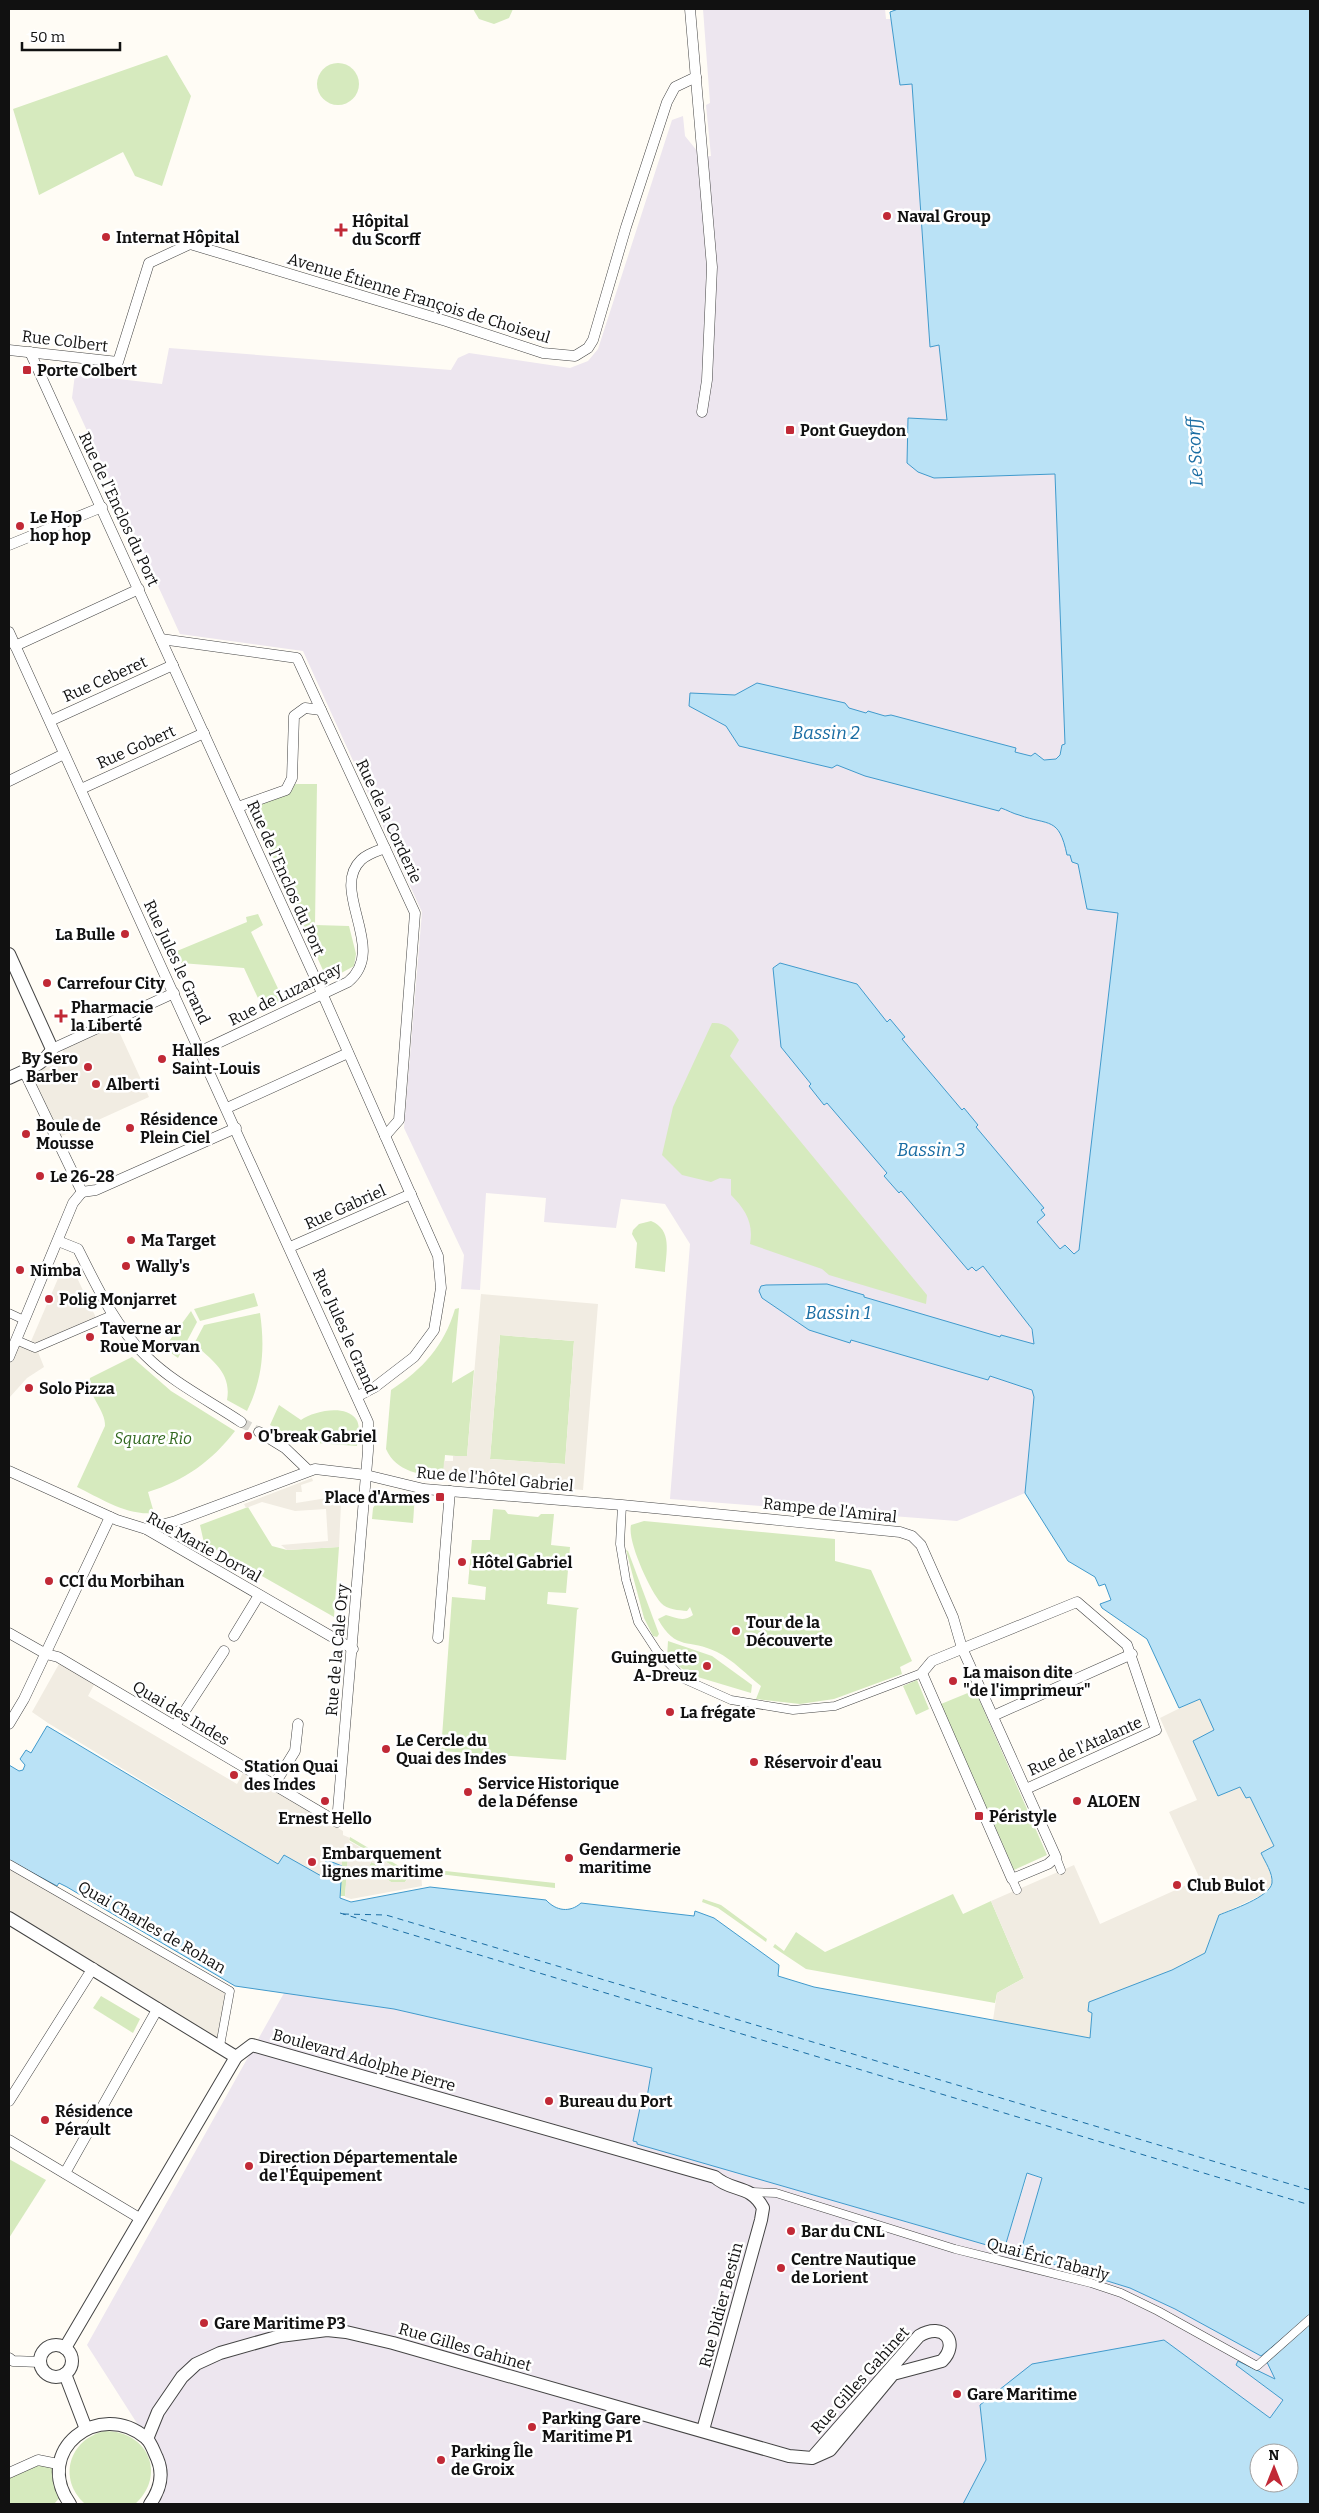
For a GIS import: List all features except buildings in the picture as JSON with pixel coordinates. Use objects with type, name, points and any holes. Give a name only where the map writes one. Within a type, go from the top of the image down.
[{"type":"street","points":[[690,9],[712,266],[707,380],[702,412]]},
{"type":"street","name":"Avenue Étienne François de Choiseul","points":[[118,362],[149,263],[190,244],[446,321],[543,354],[575,356],[588,348],[593,340],[626,227],[667,102],[675,87],[696,77]]},
{"type":"street","name":"Rue Colbert","points":[[9,350],[118,362]]},
{"type":"street","name":"Rue de l'Enclos du Port","points":[[30,352],[322,994],[438,1256],[441,1288],[434,1330],[414,1357],[376,1387],[358,1396]]},
{"type":"street","points":[[9,545],[102,507]]},
{"type":"street","points":[[15,646],[139,590]]},
{"type":"street","name":"Rue Jules le Grand","points":[[9,632],[358,1396],[368,1422],[370,1436],[366,1475]]},
{"type":"street","name":"Rue de la Corderie","points":[[161,639],[297,658],[415,914],[398,1120],[385,1136]]},
{"type":"street","name":"Rue Ceberet","points":[[50,721],[173,665]]},
{"type":"street","points":[[238,808],[286,790],[292,778],[294,716],[305,708],[321,710]]},
{"type":"street","name":"Rue Gobert","points":[[81,789],[204,733]]},
{"type":"street","points":[[9,780],[64,754]]},
{"type":"street","name":"Rue de Luzançay","points":[[201,1051],[348,982],[357,975],[361,967],[363,950],[352,879],[357,864],[362,858],[385,848]]},
{"type":"street","points":[[9,954],[52,1049]]},
{"type":"street","points":[[9,1078],[46,1059],[52,1049],[174,993]]},
{"type":"street","points":[[227,1108],[348,1053]]},
{"type":"street","points":[[24,1071],[82,1192]]},
{"type":"street","points":[[9,1357],[73,1204],[82,1192],[96,1190],[236,1128]]},
{"type":"street","name":"Rue Gabriel","points":[[290,1247],[411,1194]]},
{"type":"street","points":[[58,1241],[78,1249],[112,1315],[147,1358],[172,1378],[241,1422]]},
{"type":"street","points":[[9,1313],[24,1320]]},
{"type":"street","points":[[16,1340],[35,1348],[112,1315]]},
{"type":"street","points":[[146,1529],[176,1521],[308,1470],[285,1448],[259,1432]]},
{"type":"street","name":"Rue de l'hôtel Gabriel","points":[[308,1470],[315,1468],[366,1475],[424,1489],[450,1492],[622,1505]]},
{"type":"street","name":"Rue Marie Dorval","points":[[9,1471],[110,1517],[146,1529],[353,1649]]},
{"type":"street","name":"Rue de la Cale Ory","points":[[337,1825],[366,1475]]},
{"type":"street","points":[[438,1638],[450,1492]]},
{"type":"street","points":[[622,1505],[620,1544],[626,1580],[638,1622],[657,1652],[684,1679],[731,1700],[793,1710],[835,1706],[922,1673],[932,1661],[1077,1602],[1127,1645],[1132,1654],[993,1716]]},
{"type":"street","name":"Rampe de l'Amiral","points":[[622,1505],[883,1529],[912,1536],[921,1545],[927,1557],[953,1617],[962,1648],[1056,1857]]},
{"type":"street","points":[[9,1724],[46,1654],[110,1517]]},
{"type":"street","points":[[234,1636],[259,1595]]},
{"type":"street","name":"Quai des Indes","points":[[9,1632],[46,1654],[58,1657],[274,1785],[337,1825]]},
{"type":"street","points":[[175,1726],[224,1651]]},
{"type":"street","name":"Rue de l'Atalante","points":[[1026,1789],[1156,1730],[1132,1654]]},
{"type":"street","points":[[922,1673],[1017,1890]]},
{"type":"street","points":[[274,1785],[295,1751],[298,1724]]},
{"type":"street","points":[[1012,1879],[1048,1864],[1056,1857],[1062,1870]]},
{"type":"street","name":"Quai Charles de Rohan","points":[[9,1864],[230,1991],[220,2046]]},
{"type":"street","points":[[9,1918],[236,2056],[65,2348]]},
{"type":"street","points":[[9,2101],[94,1968]]},
{"type":"street","points":[[64,2173],[158,2008]]},
{"type":"street","name":"Boulevard Adolphe Pierre","points":[[236,2056],[252,2046],[268,2048],[715,2177],[721,2182],[752,2192]]},
{"type":"street","points":[[9,2140],[141,2219]]},
{"type":"street","name":"Quai Éric Tabarly","points":[[752,2192],[776,2193],[955,2249],[1091,2283],[1121,2293],[1158,2310],[1257,2366],[1310,2320]]},
{"type":"street","name":"Rue Didier Bestin","points":[[703,2430],[761,2220],[762,2208],[752,2192]]},
{"type":"street","name":"Rue Gilles Gahinet","points":[[147,2439],[170,2393],[196,2364],[220,2353],[280,2336],[327,2330],[346,2332],[393,2343],[789,2456],[812,2458],[830,2450],[893,2374],[942,2361],[947,2356],[950,2348],[945,2334],[940,2330],[929,2330],[919,2336],[812,2458]]},
{"type":"street","points":[[57,2345],[65,2348],[70,2355],[72,2364],[65,2374],[57,2377],[49,2375],[43,2370],[40,2362],[42,2354],[48,2348],[57,2345]]},
{"type":"street","points":[[9,2358],[13,2361],[40,2362]]},
{"type":"street","points":[[65,2374],[86,2429]]},
{"type":"street","points":[[54,2504],[66,2499],[58,2464],[69,2442],[86,2429],[103,2424],[121,2426],[147,2439],[158,2462],[160,2473],[160,2485],[150,2504]]},
{"type":"street","points":[[9,2473],[38,2460],[58,2464]]},
{"type":"shaded area","name":"Naval Group","points":[[703,9],[885,9],[886,19],[891,19],[900,85],[912,83],[930,347],[939,345],[947,421],[908,419],[907,463],[1055,474],[1065,744],[1062,745],[1059,756],[1054,760],[1041,759],[1038,754],[1018,815],[1050,822],[1063,836],[1067,855],[1071,855],[1072,862],[1078,864],[1087,909],[1118,913],[1079,1250],[1074,1255],[1066,1245],[1028,1323],[1035,1339],[1029,1387],[1033,1392],[1034,1399],[1025,1493],[957,1521],[670,1499],[690,1244],[665,1204],[621,1199],[616,1228],[544,1222],[546,1198],[486,1193],[480,1290],[461,1289],[464,1255],[404,1128],[422,912],[303,651],[180,634],[72,398],[75,374],[162,384],[169,348],[451,370],[458,358],[469,353],[570,368],[588,361],[598,349],[672,120],[683,116],[685,136],[702,157],[711,156],[706,105],[710,103]]},
{"type":"shaded area","name":"Halles Saint-Louis","points":[[116,1025],[149,1097],[76,1130],[70,1117],[65,1119],[71,1132],[57,1138],[30,1082],[35,1073],[61,1060],[64,1056],[62,1048]]},
{"type":"shaded area","points":[[70,1263],[99,1324],[38,1352],[44,1367],[27,1378],[9,1398],[9,1358],[16,1340],[29,1346],[63,1267]]},
{"type":"shaded area","name":"Place d'Armes","points":[[481,1294],[598,1304],[583,1490],[443,1477],[444,1461],[453,1461],[453,1456],[467,1456]],"holes":[[[500,1335],[574,1341],[565,1464],[490,1459]]]},
{"type":"shaded area","points":[[312,1478],[313,1481],[301,1485],[302,1492],[296,1492],[296,1503],[352,1494],[354,1505],[341,1504],[339,1547],[287,1550],[281,1545],[328,1541],[326,1509],[295,1511],[262,1502],[246,1508],[244,1504]]},
{"type":"shaded area","points":[[59,1664],[95,1683],[88,1696],[237,1784],[243,1773],[343,1831],[343,1835],[350,1838],[349,1841],[398,1869],[421,1872],[422,1886],[351,1899],[345,1897],[348,1850],[342,1850],[342,1866],[327,1860],[324,1864],[323,1878],[284,1855],[278,1864],[32,1712]],"holes":[[[371,1862],[409,1877],[405,1882],[391,1882],[369,1867]]]},
{"type":"shaded area","points":[[1200,1698],[1215,1731],[1193,1741],[1217,1795],[1240,1787],[1250,1796],[1274,1847],[1261,1853],[1270,1872],[1272,1882],[1270,1887],[1264,1894],[1219,1915],[1205,1953],[1092,2012],[1090,2038],[993,2020],[997,1993],[1024,1978],[991,1901],[1074,1865],[1100,1924],[1200,1879],[1169,1812],[1197,1800],[1160,1718]]},
{"type":"shaded area","points":[[9,1864],[230,1991],[220,2046],[9,1918]]},
{"type":"shaded area","points":[[284,1993],[394,2009],[652,2068],[645,2109],[640,2108],[633,2141],[1004,2250],[1028,2173],[1042,2179],[1020,2254],[1130,2288],[1175,2309],[1261,2356],[1310,2316],[1266,2360],[1275,2379],[1236,2365],[1283,2400],[1270,2418],[1164,2340],[980,2405],[986,2460],[963,2504],[150,2504],[160,2485],[147,2439],[87,2345]]},
{"type":"green space","points":[[473,9],[513,9],[509,18],[494,24],[479,19]]},
{"type":"green space","points":[[167,55],[191,96],[162,186],[135,176],[123,152],[39,195],[13,109]]},
{"type":"green space","points":[[334,63],[342,63],[353,69],[359,84],[353,99],[342,105],[334,105],[323,99],[317,88],[317,80],[323,69]]},
{"type":"green space","points":[[295,784],[317,784],[315,925],[349,926],[356,954],[354,966],[332,978],[326,977],[256,821],[256,813],[262,804],[271,798],[291,792]]},
{"type":"green space","points":[[258,914],[263,925],[251,932],[284,1001],[263,1009],[244,968],[181,963],[177,951],[247,922],[246,917]]},
{"type":"green space","points":[[712,1023],[724,1025],[736,1036],[739,1040],[730,1056],[927,1295],[926,1304],[829,1275],[822,1269],[750,1244],[751,1229],[744,1211],[731,1195],[731,1179],[720,1178],[711,1182],[682,1175],[662,1155],[673,1107]]},
{"type":"green space","points":[[651,1221],[663,1230],[667,1243],[665,1272],[635,1268],[637,1243],[632,1234],[633,1230],[639,1224]]},
{"type":"green space","points":[[254,1293],[258,1306],[200,1321],[194,1309]]},
{"type":"green space","points":[[459,1308],[452,1383],[474,1370],[467,1457],[445,1455],[443,1477],[426,1475],[410,1471],[396,1463],[386,1449],[391,1390],[413,1374],[431,1356],[445,1334],[455,1309]]},
{"type":"green space","points":[[191,1311],[197,1322],[178,1358],[164,1348]]},
{"type":"green space","points":[[260,1313],[261,1363],[256,1387],[247,1411],[227,1400],[228,1390],[224,1375],[214,1362],[194,1344],[204,1325]]},
{"type":"green space","points":[[500,1335],[574,1341],[565,1464],[490,1459]]},
{"type":"green space","name":"Square Rio","points":[[132,1357],[171,1391],[235,1431],[217,1452],[196,1469],[174,1482],[148,1492],[154,1513],[134,1512],[124,1509],[77,1487],[105,1426],[103,1414],[91,1390],[90,1378]]},
{"type":"green space","points":[[279,1405],[301,1420],[329,1410],[351,1414],[356,1419],[358,1425],[357,1446],[302,1442],[270,1425]]},
{"type":"green space","points":[[415,1494],[413,1523],[372,1519],[373,1508],[379,1499],[394,1495]]},
{"type":"green space","points":[[248,1507],[272,1546],[287,1550],[339,1547],[334,1617],[204,1543],[200,1525]]},
{"type":"green space","points":[[493,1509],[505,1510],[508,1514],[538,1517],[541,1514],[554,1514],[551,1545],[570,1547],[566,1593],[548,1592],[547,1604],[579,1608],[577,1610],[566,1760],[441,1751],[452,1597],[485,1600],[486,1587],[468,1584],[472,1540],[490,1540]]},
{"type":"green space","points":[[644,1521],[835,1539],[835,1561],[871,1570],[912,1661],[900,1667],[902,1674],[834,1699],[800,1704],[756,1699],[761,1686],[734,1663],[717,1652],[677,1640],[671,1636],[658,1619],[666,1615],[683,1619],[693,1615],[690,1607],[687,1611],[666,1607],[656,1597],[651,1588],[632,1542],[631,1525]]},
{"type":"green space","points":[[626,1550],[659,1634],[657,1637],[653,1636],[644,1618]]},
{"type":"green space","points":[[668,1641],[712,1656],[752,1685],[751,1693],[691,1675],[667,1658]]},
{"type":"green space","points":[[917,1680],[929,1709],[916,1715],[903,1686]]},
{"type":"green space","points":[[975,1690],[1047,1855],[1014,1870],[941,1704]]},
{"type":"green space","points":[[350,1837],[399,1866],[555,1883],[555,1888],[398,1869],[349,1840]]},
{"type":"green space","points":[[342,1849],[349,1850],[345,1896],[340,1896]]},
{"type":"green space","points":[[371,1862],[409,1876],[405,1882],[391,1882],[369,1867]]},
{"type":"green space","points":[[953,1894],[963,1914],[991,1901],[1024,1978],[997,1993],[995,2003],[806,1969],[773,1947],[775,1944],[784,1951],[796,1932],[825,1952]]},
{"type":"green space","points":[[703,1899],[721,1905],[767,1939],[766,1942],[718,1908],[702,1902]]},
{"type":"green space","points":[[101,1996],[140,2019],[133,2033],[93,2008]]},
{"type":"green space","points":[[9,2159],[46,2180],[9,2238]]},
{"type":"green space","points":[[105,2431],[120,2433],[132,2438],[142,2446],[148,2457],[151,2468],[150,2480],[145,2493],[135,2504],[85,2504],[76,2494],[71,2483],[71,2461],[75,2451],[93,2435]]},
{"type":"green space","points":[[38,2460],[58,2464],[63,2494],[54,2504],[9,2504],[9,2473]]},
{"type":"water","points":[[898,9],[1310,9],[1310,2316],[1261,2356],[1175,2309],[1130,2288],[1020,2254],[1042,2178],[1027,2173],[1004,2250],[637,2144],[637,2142],[633,2141],[640,2108],[645,2109],[652,2068],[394,2009],[235,1986],[67,1887],[59,1883],[57,1886],[9,1860],[9,1765],[19,1771],[23,1770],[25,1765],[20,1759],[26,1750],[31,1753],[47,1726],[278,1864],[284,1855],[323,1877],[324,1864],[327,1860],[342,1866],[340,1898],[351,1902],[430,1887],[546,1900],[554,1907],[563,1909],[572,1908],[581,1903],[694,1916],[695,1911],[714,1918],[779,1965],[778,1976],[814,1987],[1090,2038],[1092,2013],[1088,2011],[1089,2002],[1172,1970],[1205,1953],[1219,1915],[1258,1898],[1270,1888],[1272,1883],[1271,1875],[1261,1853],[1274,1846],[1250,1797],[1246,1798],[1240,1787],[1218,1796],[1193,1741],[1214,1730],[1200,1699],[1179,1708],[1147,1639],[1102,1608],[1100,1604],[1111,1600],[1105,1584],[1099,1586],[1095,1577],[1068,1561],[1025,1493],[1034,1397],[1032,1390],[990,1376],[988,1380],[851,1340],[850,1343],[809,1330],[762,1298],[759,1291],[761,1286],[766,1285],[827,1284],[864,1295],[864,1297],[1000,1337],[1001,1335],[1034,1344],[1032,1329],[983,1266],[976,1271],[972,1267],[968,1270],[901,1191],[899,1193],[884,1176],[887,1173],[827,1103],[824,1105],[809,1086],[811,1084],[781,1047],[773,968],[780,963],[857,984],[887,1022],[890,1019],[905,1037],[902,1039],[962,1110],[964,1108],[978,1125],[976,1127],[1044,1208],[1041,1210],[1045,1215],[1037,1222],[1060,1249],[1065,1245],[1074,1254],[1079,1250],[1118,913],[1087,909],[1078,864],[1072,862],[1070,855],[1067,855],[1060,834],[1051,824],[1001,808],[999,811],[865,776],[837,765],[832,768],[739,746],[726,726],[689,706],[690,693],[735,695],[757,683],[845,703],[849,708],[866,713],[868,711],[885,716],[891,715],[1016,748],[1015,752],[1031,756],[1035,753],[1044,760],[1056,759],[1060,755],[1062,745],[1065,744],[1055,474],[934,478],[918,472],[907,463],[908,418],[947,420],[939,345],[930,347],[912,84],[900,85],[890,12]]},
{"type":"water","points":[[1310,2322],[1310,2504],[963,2504],[986,2460],[980,2405],[1032,2364],[1164,2340],[1270,2418],[1283,2400],[1236,2365],[1238,2361],[1275,2379],[1266,2360]]},
{"type":"ferry route","points":[[340,1913],[1310,2205]]},
{"type":"ferry route","points":[[343,1914],[386,1915],[1310,2190]]},
{"type":"tunnel","points":[[241,1422],[259,1432]]},
{"type":"place","name":"Naval Group","points":[[887,216]]},
{"type":"place","name":"Hôpital du Scorff","points":[[341,230]]},
{"type":"place","name":"Internat Hôpital","points":[[106,237]]},
{"type":"place","name":"Porte Colbert","points":[[27,370]]},
{"type":"place","name":"Pont Gueydon","points":[[790,430]]},
{"type":"place","name":"Le Hop hop hop","points":[[20,526]]},
{"type":"place","name":"La Bulle","points":[[125,934]]},
{"type":"place","name":"Carrefour City","points":[[47,983]]},
{"type":"place","name":"Pharmacie la Liberté","points":[[61,1016]]},
{"type":"place","name":"Halles Saint-Louis","points":[[162,1059]]},
{"type":"place","name":"By Sero Barber","points":[[88,1067]]},
{"type":"place","name":"Alberti","points":[[96,1084]]},
{"type":"place","name":"Résidence Plein Ciel","points":[[130,1128]]},
{"type":"place","name":"Boule de Mousse","points":[[26,1134]]},
{"type":"place","name":"Le 26-28","points":[[40,1176]]},
{"type":"place","name":"Ma Target","points":[[131,1240]]},
{"type":"place","name":"Wally's","points":[[126,1266]]},
{"type":"place","name":"Nimba","points":[[20,1270]]},
{"type":"place","name":"Polig Monjarret","points":[[49,1299]]},
{"type":"place","name":"Taverne ar Roue Morvan","points":[[90,1337]]},
{"type":"place","name":"Solo Pizza","points":[[29,1388]]},
{"type":"place","name":"O'break Gabriel","points":[[248,1436]]},
{"type":"place","name":"Place d'Armes","points":[[440,1497]]},
{"type":"place","name":"Hôtel Gabriel","points":[[462,1562]]},
{"type":"place","name":"CCI du Morbihan","points":[[49,1581]]},
{"type":"place","name":"Tour de la Découverte","points":[[736,1631]]},
{"type":"place","name":"Guinguette A-Dreuz","points":[[707,1666]]},
{"type":"place","name":"La maison dite \"de l'imprimeur\"","points":[[953,1681]]},
{"type":"place","name":"La frégate","points":[[670,1712]]},
{"type":"place","name":"Le Cercle du Quai des Indes","points":[[386,1749]]},
{"type":"place","name":"Réservoir d'eau","points":[[754,1762]]},
{"type":"place","name":"Station Quai des Indes","points":[[234,1775]]},
{"type":"place","name":"Service Historique de la Défense","points":[[468,1792]]},
{"type":"place","name":"Ernest Hello","points":[[325,1801]]},
{"type":"place","name":"ALOEN","points":[[1077,1801]]},
{"type":"place","name":"Péristyle","points":[[979,1816]]},
{"type":"place","name":"Gendarmerie maritime","points":[[569,1858]]},
{"type":"place","name":"Embarquement lignes maritime","points":[[312,1862]]},
{"type":"place","name":"Club Bulot","points":[[1177,1885]]},
{"type":"place","name":"Bureau du Port","points":[[549,2101]]},
{"type":"place","name":"Résidence Pérault","points":[[45,2120]]},
{"type":"place","name":"Direction Départementale de l'Équipement","points":[[249,2166]]},
{"type":"place","name":"Bar du CNL","points":[[791,2231]]},
{"type":"place","name":"Centre Nautique de Lorient","points":[[781,2268]]},
{"type":"place","name":"Gare Maritime P3","points":[[204,2323]]},
{"type":"place","name":"Gare Maritime","points":[[957,2394]]},
{"type":"place","name":"Parking Gare Maritime P1","points":[[532,2427]]},
{"type":"place","name":"Parking Île de Groix","points":[[441,2460]]},
{"type":"water label","name":"Le Scorff","points":[[1195,452]]},
{"type":"water label","name":"Bassin 2","points":[[826,733]]},
{"type":"water label","name":"Bassin 3","points":[[931,1150]]},
{"type":"water label","name":"Bassin 1","points":[[838,1313]]}]
